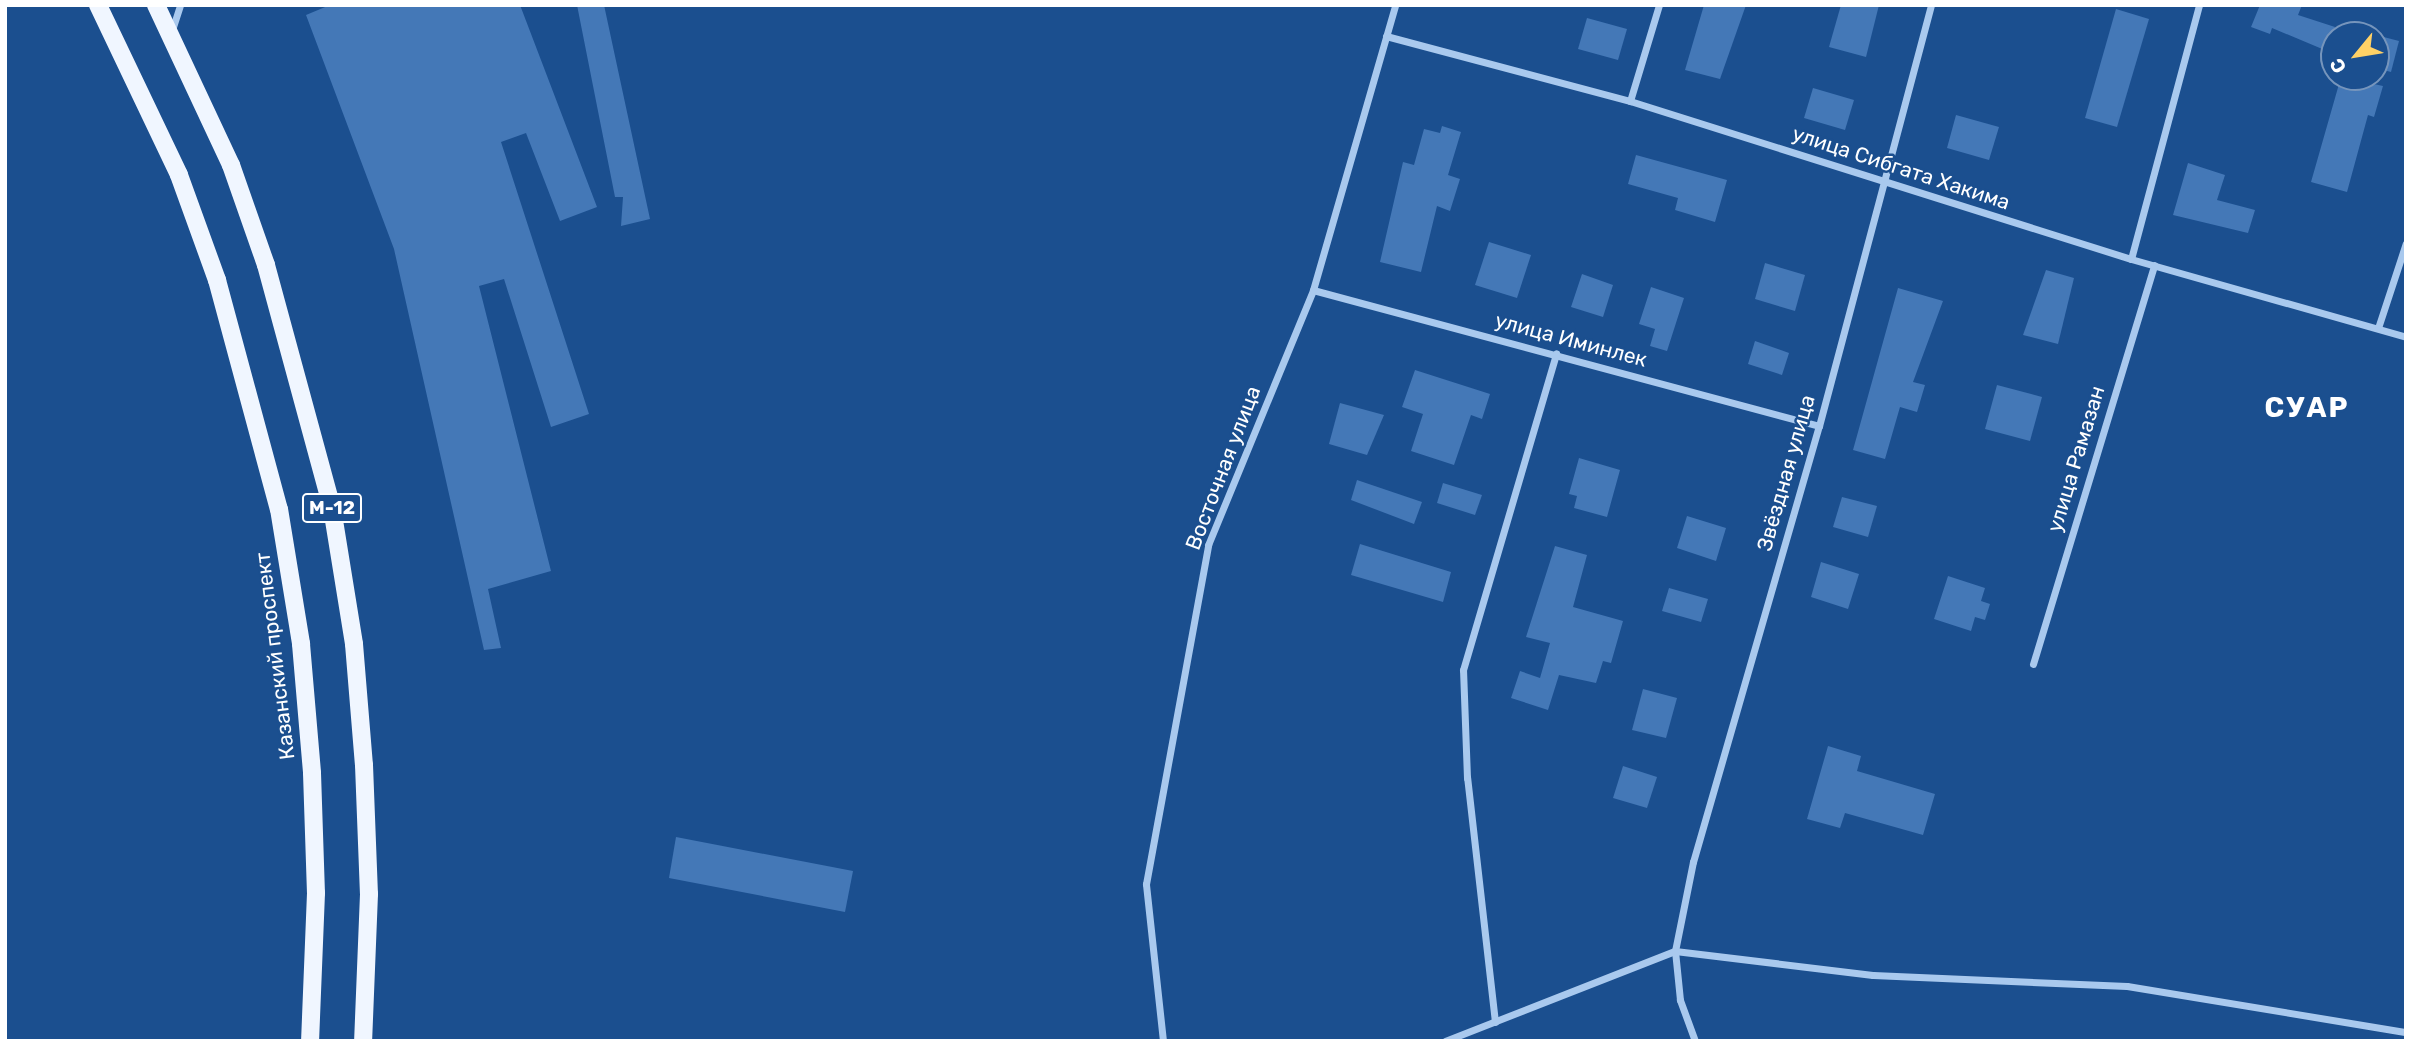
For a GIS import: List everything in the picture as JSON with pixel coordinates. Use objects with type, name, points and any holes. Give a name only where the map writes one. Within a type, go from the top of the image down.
[{"type":"main road","name":"Казанский проспект","points":[[98,5],[179,175],[217,280],[279,509],[301,644],[312,773],[316,892],[310,1041]]},
{"type":"main road","name":"М-12","points":[[156,5],[231,165],[267,265],[332,508],[354,644],[364,765],[369,894],[363,1041]]},
{"type":"street","points":[[171,34],[180,5]]},
{"type":"street","name":"Восточная улица","points":[[1163,1041],[1146,884],[1208,545],[1313,290],[1395,5]]},
{"type":"street","points":[[1630,101],[1659,5]]},
{"type":"street","name":"Звёздная улица","points":[[1695,1041],[1680,1000],[1675,951],[1721,758],[1819,426],[1882,180],[1931,5]]},
{"type":"street","points":[[2131,259],[2199,5]]},
{"type":"street","name":"улица Сибгата Хакима","points":[[1386,36],[1630,101],[2131,259],[2406,337]]},
{"type":"street","points":[[2378,328],[2406,243]]},
{"type":"street","name":"улица Рамазан","points":[[2033,664],[2154,265]]},
{"type":"street","name":"улица Иминлек","points":[[1313,290],[1556,353],[1819,426]]},
{"type":"street","points":[[1495,1022],[1467,778],[1463,670],[1556,353]]},
{"type":"street","points":[[1445,1041],[1675,951],[1873,975],[2127,986],[2406,1032]]},
{"type":"building","points":[[330,5],[520,5],[597,207],[560,221],[526,133],[501,142],[589,414],[551,427],[504,279],[479,286],[551,571],[488,589],[501,648],[484,650],[394,249],[306,15]]},
{"type":"building","points":[[577,5],[604,5],[650,219],[621,226],[623,197],[615,197]]},
{"type":"building","points":[[1704,5],[1746,5],[1720,79],[1685,70]]},
{"type":"building","points":[[1841,5],[1879,5],[1866,57],[1829,47]]},
{"type":"building","points":[[2260,5],[2302,5],[2298,15],[2320,22],[2320,48],[2272,28],[2270,34],[2251,27]]},
{"type":"building","points":[[2116,9],[2149,19],[2117,127],[2085,118]]},
{"type":"building","points":[[1587,18],[1627,29],[1618,60],[1578,49]]},
{"type":"building","points":[[2390,39],[2399,41],[2390,72]]},
{"type":"building","points":[[1813,88],[1854,100],[1845,130],[1804,118]]},
{"type":"building","points":[[2337,91],[2382,91],[2374,117],[2368,115],[2347,192],[2311,182]]},
{"type":"building","points":[[1956,115],[1999,127],[1989,160],[1947,148]]},
{"type":"building","points":[[1442,126],[1461,132],[1448,175],[1460,179],[1450,211],[1437,206],[1421,272],[1380,262],[1403,162],[1414,165],[1424,129],[1440,133]]},
{"type":"building","points":[[1636,155],[1727,180],[1715,222],[1675,210],[1678,198],[1628,184]]},
{"type":"building","points":[[2188,163],[2225,175],[2217,200],[2255,210],[2248,233],[2173,215]]},
{"type":"building","points":[[1489,242],[1531,255],[1517,298],[1475,285]]},
{"type":"building","points":[[1765,263],[1805,275],[1795,311],[1755,299]]},
{"type":"building","points":[[2046,270],[2074,278],[2058,344],[2023,335]]},
{"type":"building","points":[[1582,274],[1613,285],[1603,317],[1571,307]]},
{"type":"building","points":[[1651,287],[1684,298],[1667,351],[1650,346],[1655,329],[1639,324]]},
{"type":"building","points":[[1898,288],[1943,301],[1913,382],[1925,385],[1917,412],[1900,407],[1885,459],[1853,450]]},
{"type":"building","points":[[1755,341],[1789,353],[1782,375],[1748,364]]},
{"type":"building","points":[[1415,370],[1490,394],[1482,419],[1471,415],[1454,465],[1411,451],[1423,414],[1402,407]]},
{"type":"building","points":[[1997,385],[2042,397],[2030,441],[1985,429]]},
{"type":"building","points":[[1340,403],[1384,415],[1367,455],[1329,444]]},
{"type":"building","points":[[1579,458],[1620,470],[1607,517],[1574,508],[1577,496],[1569,494]]},
{"type":"building","points":[[1357,480],[1422,502],[1414,524],[1351,500]]},
{"type":"building","points":[[1443,483],[1482,495],[1475,515],[1437,503]]},
{"type":"building","points":[[1842,497],[1877,506],[1868,537],[1833,527]]},
{"type":"building","points":[[1687,516],[1726,528],[1716,561],[1677,548]]},
{"type":"building","points":[[1360,544],[1451,572],[1443,602],[1351,575]]},
{"type":"building","points":[[1555,546],[1587,555],[1573,607],[1623,621],[1611,663],[1603,661],[1596,683],[1559,675],[1548,710],[1511,698],[1520,671],[1540,678],[1550,643],[1526,637]]},
{"type":"building","points":[[1821,562],[1859,574],[1848,609],[1811,597]]},
{"type":"building","points":[[1948,576],[1985,588],[1981,601],[1990,604],[1985,620],[1975,617],[1971,631],[1934,619]]},
{"type":"building","points":[[1669,588],[1708,599],[1701,622],[1662,611]]},
{"type":"building","points":[[1643,689],[1677,698],[1666,738],[1632,730]]},
{"type":"building","points":[[1828,746],[1861,756],[1857,771],[1935,794],[1923,835],[1845,813],[1840,828],[1807,819]]},
{"type":"building","points":[[1623,766],[1657,777],[1647,808],[1613,798]]},
{"type":"building","points":[[676,837],[853,871],[845,912],[669,878]]},
{"type":"district","name":"СУАР","points":[[2307,408]]}]
